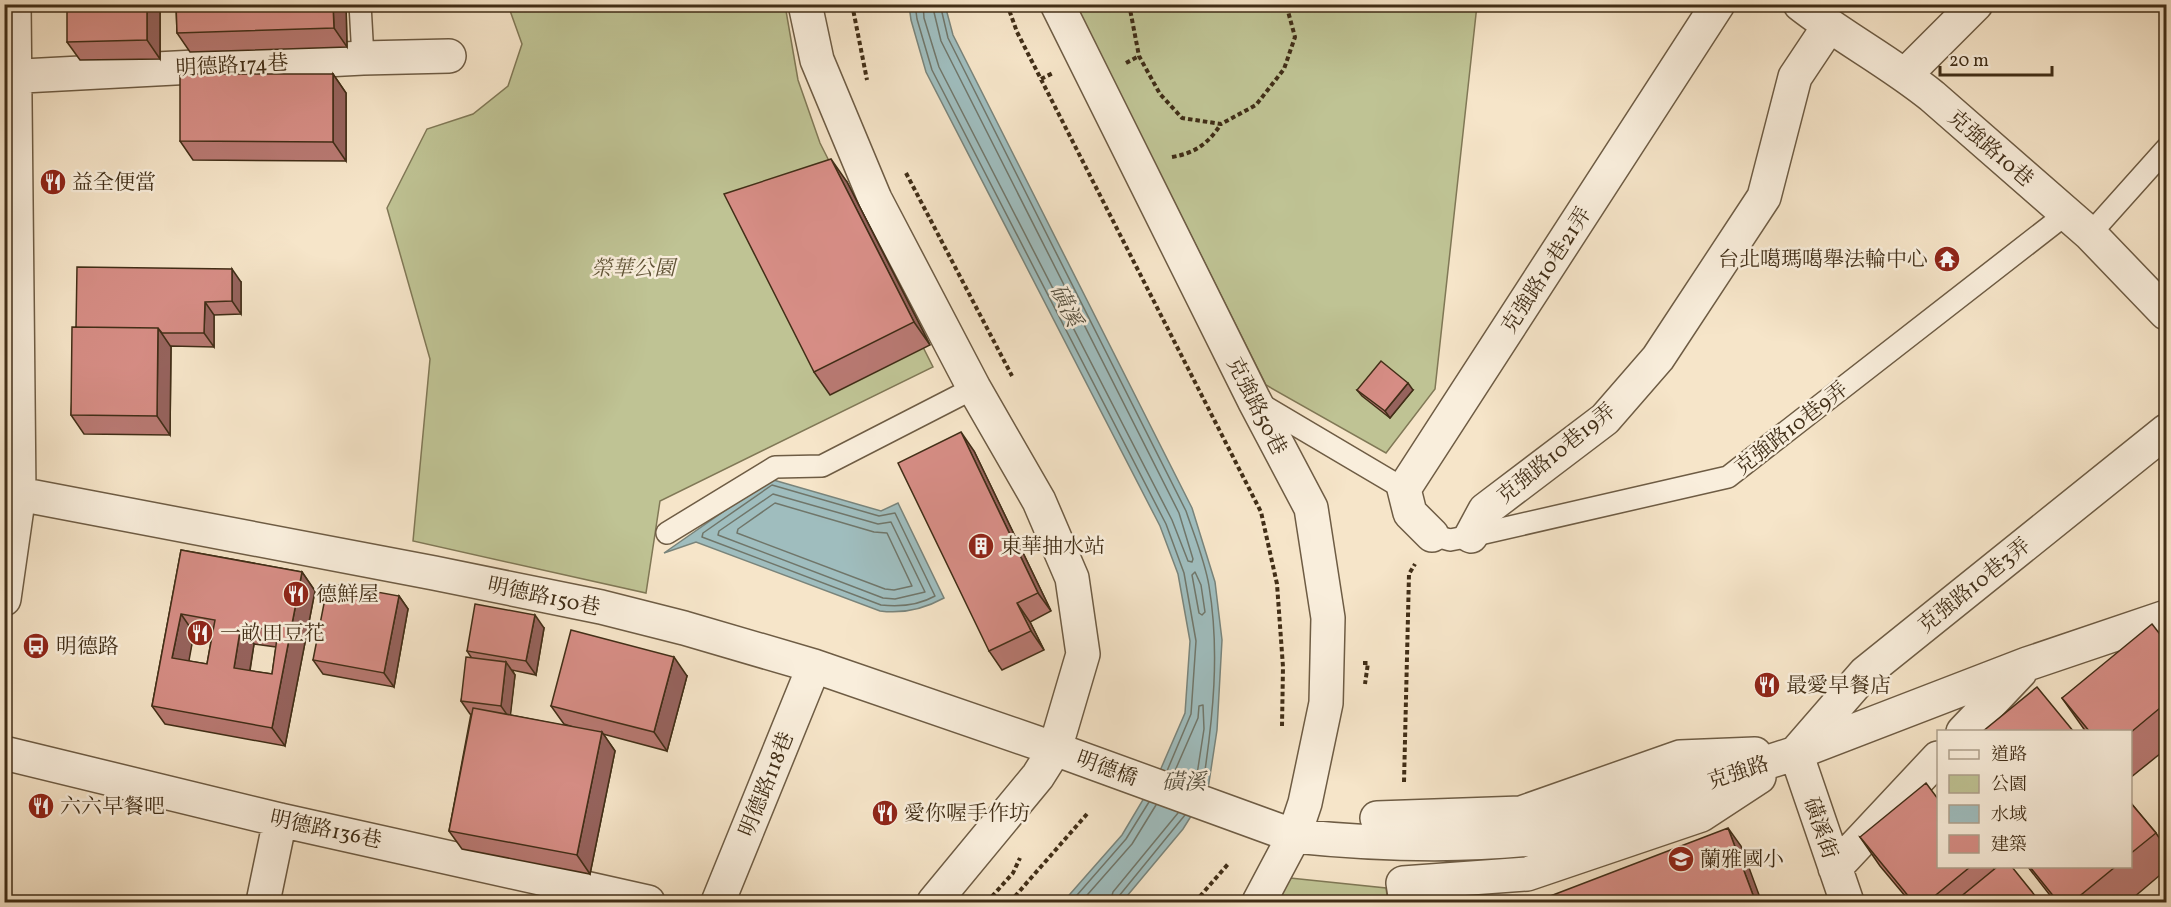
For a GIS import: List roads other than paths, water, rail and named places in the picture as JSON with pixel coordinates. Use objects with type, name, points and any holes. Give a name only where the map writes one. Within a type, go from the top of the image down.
[{"type":"street","points":[[4,599],[20,494],[10,77],[14,4]]},
{"type":"street","points":[[805,4],[817,60],[871,189],[974,388],[1039,501],[1072,578],[1083,654],[1055,749],[1038,776],[934,903]]},
{"type":"street","name":"克強路50巷","points":[[1057,4],[1254,400],[1311,508],[1328,618],[1326,703],[1305,803],[1294,836],[1259,903]]},
{"type":"street","name":"克強路10巷21弄","points":[[1404,489],[1718,4]]},
{"type":"street","name":"克強路10巷","points":[[1800,4],[1829,27],[1905,75],[2078,224],[2166,313]]},
{"type":"street","points":[[1905,75],[1976,4]]},
{"type":"street","name":"克強路10巷19弄","points":[[1471,536],[1485,510],[1605,419],[1658,358],[1764,197],[1795,77],[1829,27]]},
{"type":"street","name":"明德路174巷","points":[[10,77],[363,58],[449,56]]},
{"type":"street","name":"克強路10巷3弄","points":[[1796,753],[1865,673],[2166,431]]},
{"type":"street","points":[[1404,489],[1410,513],[1432,535]]},
{"type":"street","name":"明德路150巷","points":[[20,494],[601,607],[814,666],[1055,749]]},
{"type":"street","name":"克強路","points":[[1294,836],[1330,840],[1485,844],[1531,839],[1796,753],[2027,664],[2166,617]]},
{"type":"street","points":[[1965,730],[2027,664]]},
{"type":"street","name":"明德路118巷","points":[[718,903],[814,666]]},
{"type":"street","name":"明德橋","points":[[1055,749],[1294,836]]},
{"type":"street","name":"明德路136巷","points":[[4,753],[280,820],[648,903]]},
{"type":"street","points":[[1390,818],[1521,813],[1680,757],[1796,753]]},
{"type":"street","points":[[1406,903],[1403,883],[1527,874],[1701,815],[1796,753]]},
{"type":"street","name":"磺溪街","points":[[1796,753],[1847,903]]},
{"type":"street","points":[[1834,868],[1937,759]]},
{"type":"street","points":[[263,903],[280,820]]},
{"type":"lane","points":[[360,4],[363,58]]},
{"type":"lane","name":"克強路10巷9弄","points":[[1432,535],[1450,540],[1471,536],[1728,477],[2078,224],[2166,149]]},
{"type":"lane","points":[[667,533],[775,467],[822,466],[974,388]]},
{"type":"lane","points":[[1254,400],[1404,489]]},
{"type":"water","name":"磺溪","points":[[909,5],[945,5],[953,35],[1192,508],[1215,582],[1222,640],[1217,730],[1208,789],[1183,829],[1122,902],[1063,902],[1122,835],[1159,773],[1185,713],[1190,641],[1178,574],[1160,526],[926,72]]},
{"type":"water","points":[[770,479],[881,511],[898,503],[944,598],[913,610],[880,611],[696,542],[664,553]]},
{"type":"place","name":"益全便當","points":[[53,182]]},
{"type":"place","name":"台北噶瑪噶舉法輪中心","points":[[1947,259]]},
{"type":"place","name":"東華抽水站","points":[[981,546]]},
{"type":"place","name":"德鮮屋","points":[[296,594]]},
{"type":"place","name":"一畝田豆花","points":[[200,633]]},
{"type":"place","name":"明德路","points":[[36,646]]},
{"type":"place","name":"最愛早餐店","points":[[1767,685]]},
{"type":"place","name":"六六早餐吧","points":[[41,806]]},
{"type":"place","name":"愛你喔手作坊","points":[[885,813]]},
{"type":"place","name":"蘭雅國小","points":[[1681,859]]},
{"type":"park label","name":"榮華公園","points":[[633,268]]}]
